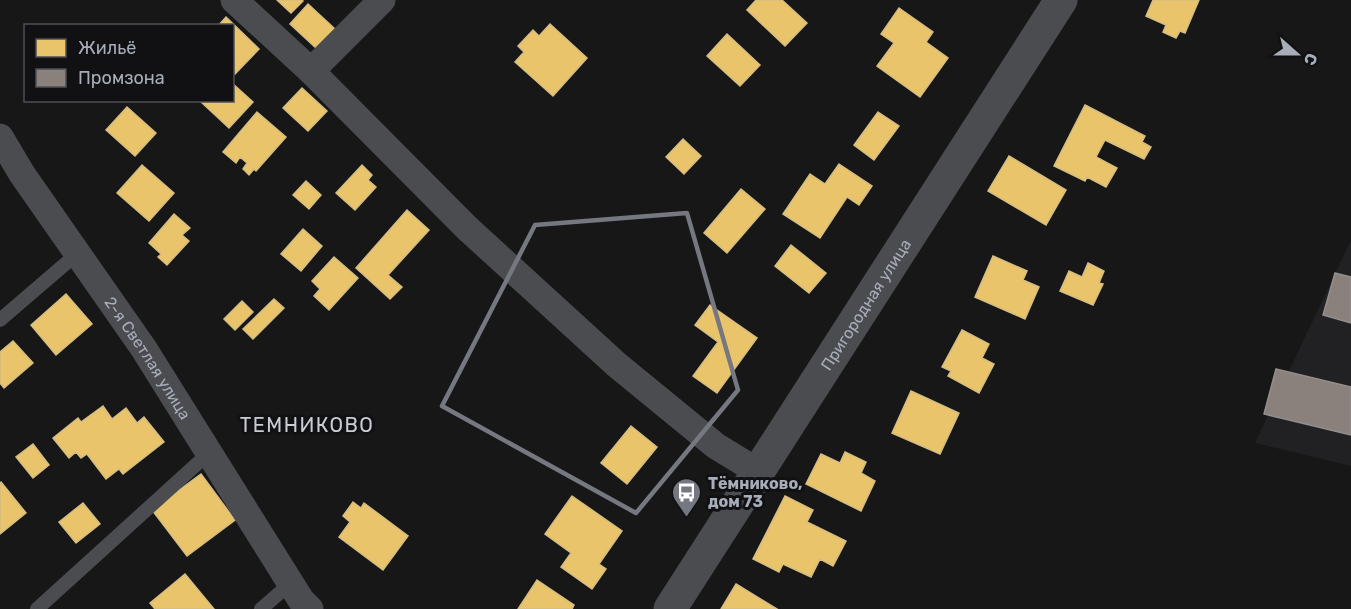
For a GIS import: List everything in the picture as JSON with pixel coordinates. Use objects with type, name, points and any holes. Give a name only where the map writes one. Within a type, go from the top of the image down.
[{"type":"street","points":[[234,0],[311,71],[467,228],[608,357],[699,433],[757,471]]},
{"type":"street","points":[[311,71],[382,0]]},
{"type":"street","name":"Пригородная улица","points":[[670,609],[1061,0]]},
{"type":"street","name":"2-я Светлая улица","points":[[0,136],[144,349],[291,583],[310,609]]},
{"type":"lane","points":[[0,320],[78,253]]},
{"type":"lane","points":[[37,609],[209,453]]},
{"type":"lane","points":[[261,609],[291,583]]},
{"type":"highlighted area","points":[[687,213],[738,390],[636,513],[442,406],[535,225]]},
{"type":"shaded area","points":[[1351,240],[1351,466],[1255,443],[1268,415],[1264,414],[1276,369],[1289,371]]},
{"type":"building: Жильё","points":[[277,0],[302,0],[303,1],[291,13]]},
{"type":"building: Жильё","points":[[756,0],[782,0],[807,23],[785,46],[747,10]]},
{"type":"building: Жильё","points":[[1153,0],[1199,0],[1185,33],[1180,31],[1176,38],[1163,32],[1166,25],[1146,16]]},
{"type":"building: Жильё","points":[[308,4],[335,29],[317,49],[290,24]]},
{"type":"building: Жильё","points":[[899,8],[933,32],[926,42],[948,58],[920,97],[877,66],[894,43],[881,34]]},
{"type":"building: Жильё","points":[[226,17],[233,24],[220,24]]},
{"type":"building: Жильё","points":[[550,24],[587,58],[553,96],[515,62],[524,52],[518,46],[533,30],[539,36]]},
{"type":"building: Жильё","points":[[234,25],[259,49],[235,74],[234,58]]},
{"type":"building: Жильё","points":[[727,34],[760,65],[740,86],[707,56]]},
{"type":"building: Жильё","points":[[234,85],[253,102],[229,128],[201,102],[234,102]]},
{"type":"building: Жильё","points":[[302,88],[327,111],[308,131],[283,108]]},
{"type":"building: Жильё","points":[[1085,105],[1145,136],[1142,142],[1151,147],[1144,159],[1105,140],[1096,157],[1117,168],[1106,187],[1087,177],[1085,181],[1054,166]]},
{"type":"building: Жильё","points":[[127,107],[156,133],[135,156],[106,130]]},
{"type":"building: Жильё","points":[[257,112],[286,137],[256,171],[254,169],[249,175],[243,169],[247,163],[240,157],[236,163],[223,152]]},
{"type":"building: Жильё","points":[[878,112],[899,126],[874,160],[854,145]]},
{"type":"building: Жильё","points":[[683,139],[701,156],[684,174],[666,157]]},
{"type":"building: Жильё","points":[[1009,156],[1066,190],[1046,225],[988,191]]},
{"type":"building: Жильё","points":[[839,164],[872,186],[859,205],[847,197],[820,238],[783,214],[810,174],[825,184]]},
{"type":"building: Жильё","points":[[142,165],[174,193],[149,221],[117,193]]},
{"type":"building: Жильё","points":[[362,165],[372,175],[368,180],[376,187],[355,210],[336,193]]},
{"type":"building: Жильё","points":[[306,181],[321,195],[309,209],[293,195]]},
{"type":"building: Жильё","points":[[741,189],[765,209],[727,253],[704,233]]},
{"type":"building: Жильё","points":[[407,210],[429,230],[388,275],[402,287],[390,299],[356,268]]},
{"type":"building: Жильё","points":[[174,214],[190,228],[182,235],[189,241],[167,265],[158,257],[161,254],[149,243]]},
{"type":"building: Жильё","points":[[303,229],[322,246],[301,271],[281,254]]},
{"type":"building: Жильё","points":[[791,245],[826,273],[809,293],[775,266]]},
{"type":"building: Жильё","points":[[993,256],[1027,271],[1023,280],[1039,287],[1025,319],[975,297]]},
{"type":"building: Жильё","points":[[334,257],[358,278],[329,310],[314,296],[320,289],[312,281]]},
{"type":"building: Жильё","points":[[1088,263],[1104,271],[1099,283],[1103,284],[1093,305],[1060,291],[1069,271],[1082,277]]},
{"type":"building: Жильё","points":[[66,294],[92,324],[56,355],[31,325]]},
{"type":"building: Жильё","points":[[274,299],[284,308],[253,339],[243,329]]},
{"type":"building: Жильё","points":[[242,301],[253,312],[235,330],[224,319]]},
{"type":"building: Жильё","points":[[710,305],[757,338],[717,393],[693,376],[718,342],[695,325]]},
{"type":"building: Жильё","points":[[962,330],[989,344],[982,358],[994,364],[979,393],[948,376],[951,371],[942,367]]},
{"type":"building: Жильё","points":[[13,341],[33,363],[4,388],[0,383],[0,352]]},
{"type":"building: Жильё","points":[[911,391],[959,413],[940,454],[892,433]]},
{"type":"building: Жильё","points":[[103,406],[112,419],[126,408],[137,423],[144,417],[164,442],[123,474],[119,469],[106,479],[87,454],[81,458],[76,452],[69,458],[53,438],[78,418],[81,422]]},
{"type":"building: Жильё","points":[[631,426],[657,447],[627,484],[601,463]]},
{"type":"building: Жильё","points":[[33,444],[49,465],[33,478],[16,457]]},
{"type":"building: Жильё","points":[[845,452],[866,462],[861,473],[875,481],[861,511],[806,484],[821,454],[840,463]]},
{"type":"building: Жильё","points":[[201,474],[235,520],[187,556],[152,510]]},
{"type":"building: Жильё","points":[[0,483],[26,513],[0,534]]},
{"type":"building: Жильё","points":[[572,496],[622,531],[599,564],[606,569],[592,589],[561,567],[571,553],[545,534]]},
{"type":"building: Жильё","points":[[785,496],[813,510],[807,522],[846,541],[833,566],[820,559],[811,577],[783,564],[779,572],[753,559]]},
{"type":"building: Жильё","points":[[353,502],[361,508],[364,503],[408,536],[383,570],[339,537],[350,522],[343,516]]},
{"type":"building: Жильё","points":[[83,503],[100,524],[76,543],[59,522]]},
{"type":"building: Жильё","points":[[185,574],[214,609],[155,609],[150,603]]},
{"type":"building: Жильё","points":[[537,580],[574,605],[572,609],[518,609]]},
{"type":"building: Жильё","points":[[736,584],[777,609],[721,609]]},
{"type":"building: Промзона","points":[[1335,273],[1351,277],[1351,323],[1323,315]]},
{"type":"building: Промзона","points":[[1276,369],[1351,387],[1351,435],[1264,414]]},
{"type":"place","name":"Тёмниково, дом 73","points":[[687,518]]},
{"type":"district","name":"ТЕМНИКОВО","points":[[307,425]]}]
